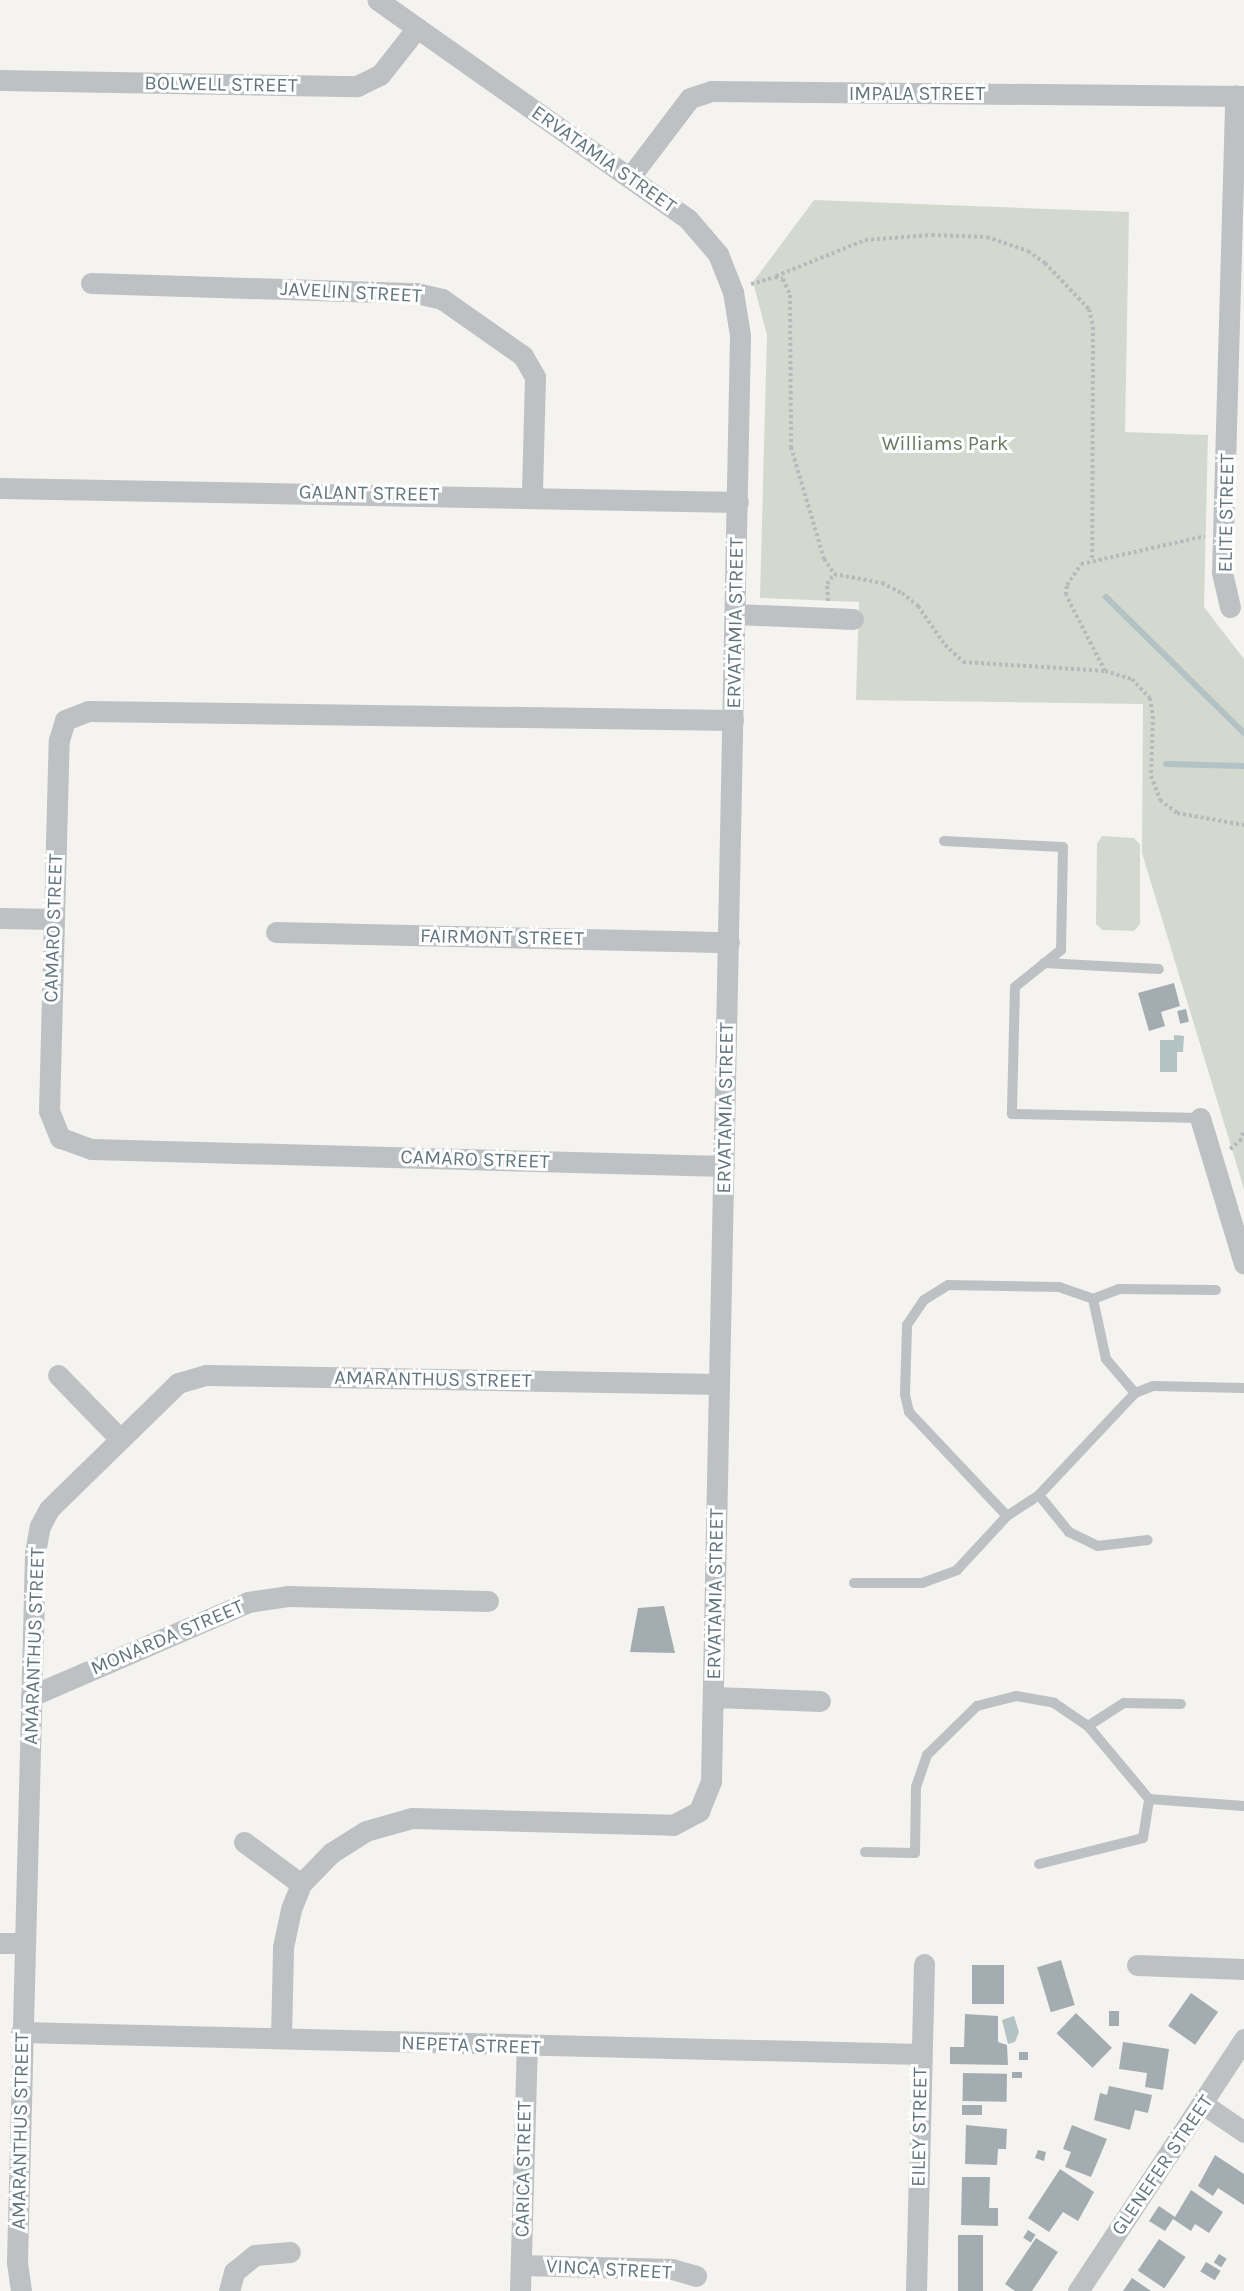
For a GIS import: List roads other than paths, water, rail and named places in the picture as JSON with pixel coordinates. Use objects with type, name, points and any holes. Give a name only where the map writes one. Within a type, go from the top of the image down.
[{"type":"street","name":"ERVATAMIA STREET","points":[[281,2038],[283,1947],[301,1884],[331,1853],[366,1831],[412,1818],[673,1825],[699,1811],[711,1781],[738,502],[740,335],[733,292],[718,254],[688,219],[376,0]]},
{"type":"street","name":"BOLWELL STREET","points":[[0,80],[357,86],[380,75],[417,28]]},
{"type":"street","name":"IMPALA STREET","points":[[630,177],[690,98],[711,91],[1240,96]]},
{"type":"street","name":"ELITE STREET","points":[[1230,607],[1222,572],[1223,532],[1234,504],[1240,96]]},
{"type":"street","name":"JAVELIN STREET","points":[[91,283],[416,293],[442,299],[524,356],[535,377],[532,495]]},
{"type":"street","name":"GALANT STREET","points":[[0,488],[532,495],[738,502]]},
{"type":"street","points":[[735,614],[853,619]]},
{"type":"street","name":"CAMARO STREET","points":[[723,1166],[92,1149],[60,1138],[49,1111],[53,919],[59,740],[65,720],[88,711],[733,720]]},
{"type":"street","points":[[0,918],[53,919]]},
{"type":"street","name":"FAIRMONT STREET","points":[[276,932],[729,942]]},
{"type":"street","points":[[1200,1118],[1244,1264]]},
{"type":"street","name":"AMARANTHUS STREET","points":[[21,2291],[17,2261],[31,1696],[40,1526],[49,1509],[178,1383],[206,1375],[719,1384]]},
{"type":"street","points":[[58,1376],[120,1439]]},
{"type":"street","name":"MONARDA STREET","points":[[31,1696],[248,1602],[288,1596],[488,1601]]},
{"type":"street","points":[[713,1697],[820,1701]]},
{"type":"street","points":[[244,1842],[301,1884]]},
{"type":"street","points":[[0,1943],[24,1943]]},
{"type":"street","name":"EILEY STREET","points":[[916,2291],[924,1964]]},
{"type":"street","points":[[1137,1965],[1244,1969]]},
{"type":"street","name":"NEPETA STREET","points":[[21,2032],[526,2047],[921,2054]]},
{"type":"street","name":"GLENEFER STREET","points":[[1078,2291],[1244,2039]]},
{"type":"street","name":"CARICA STREET","points":[[520,2291],[526,2047]]},
{"type":"street","points":[[1203,2104],[1244,2132]]},
{"type":"street","points":[[229,2291],[234,2272],[255,2254],[290,2252]]},
{"type":"street","name":"VINCA STREET","points":[[521,2265],[672,2269],[696,2276]]},
{"type":"lane","points":[[944,841],[1063,847],[1061,950],[1015,987],[1012,1114],[1200,1118]]},
{"type":"lane","points":[[1044,963],[1159,969]]},
{"type":"lane","points":[[1007,1516],[909,1412],[904,1394],[907,1325],[924,1300],[948,1285],[1059,1287],[1093,1299],[1119,1288],[1216,1290]]},
{"type":"lane","points":[[1093,1299],[1107,1359],[1135,1393]]},
{"type":"lane","points":[[854,1583],[922,1583],[957,1570],[1007,1516],[1039,1495],[1135,1393],[1153,1386],[1244,1388]]},
{"type":"lane","points":[[1039,1495],[1069,1532],[1098,1546],[1148,1540]]},
{"type":"lane","points":[[865,1852],[915,1853],[916,1787],[927,1755],[977,1706],[1016,1696],[1054,1702],[1088,1726],[1149,1799],[1244,1806]]},
{"type":"lane","points":[[1088,1726],[1124,1703],[1181,1704]]},
{"type":"lane","points":[[1039,1864],[1143,1838],[1149,1799]]},
{"type":"waterway","points":[[1106,597],[1244,733]]},
{"type":"waterway","points":[[1166,764],[1244,766]]},
{"type":"park label","name":"Williams Park","points":[[945,443]]}]
